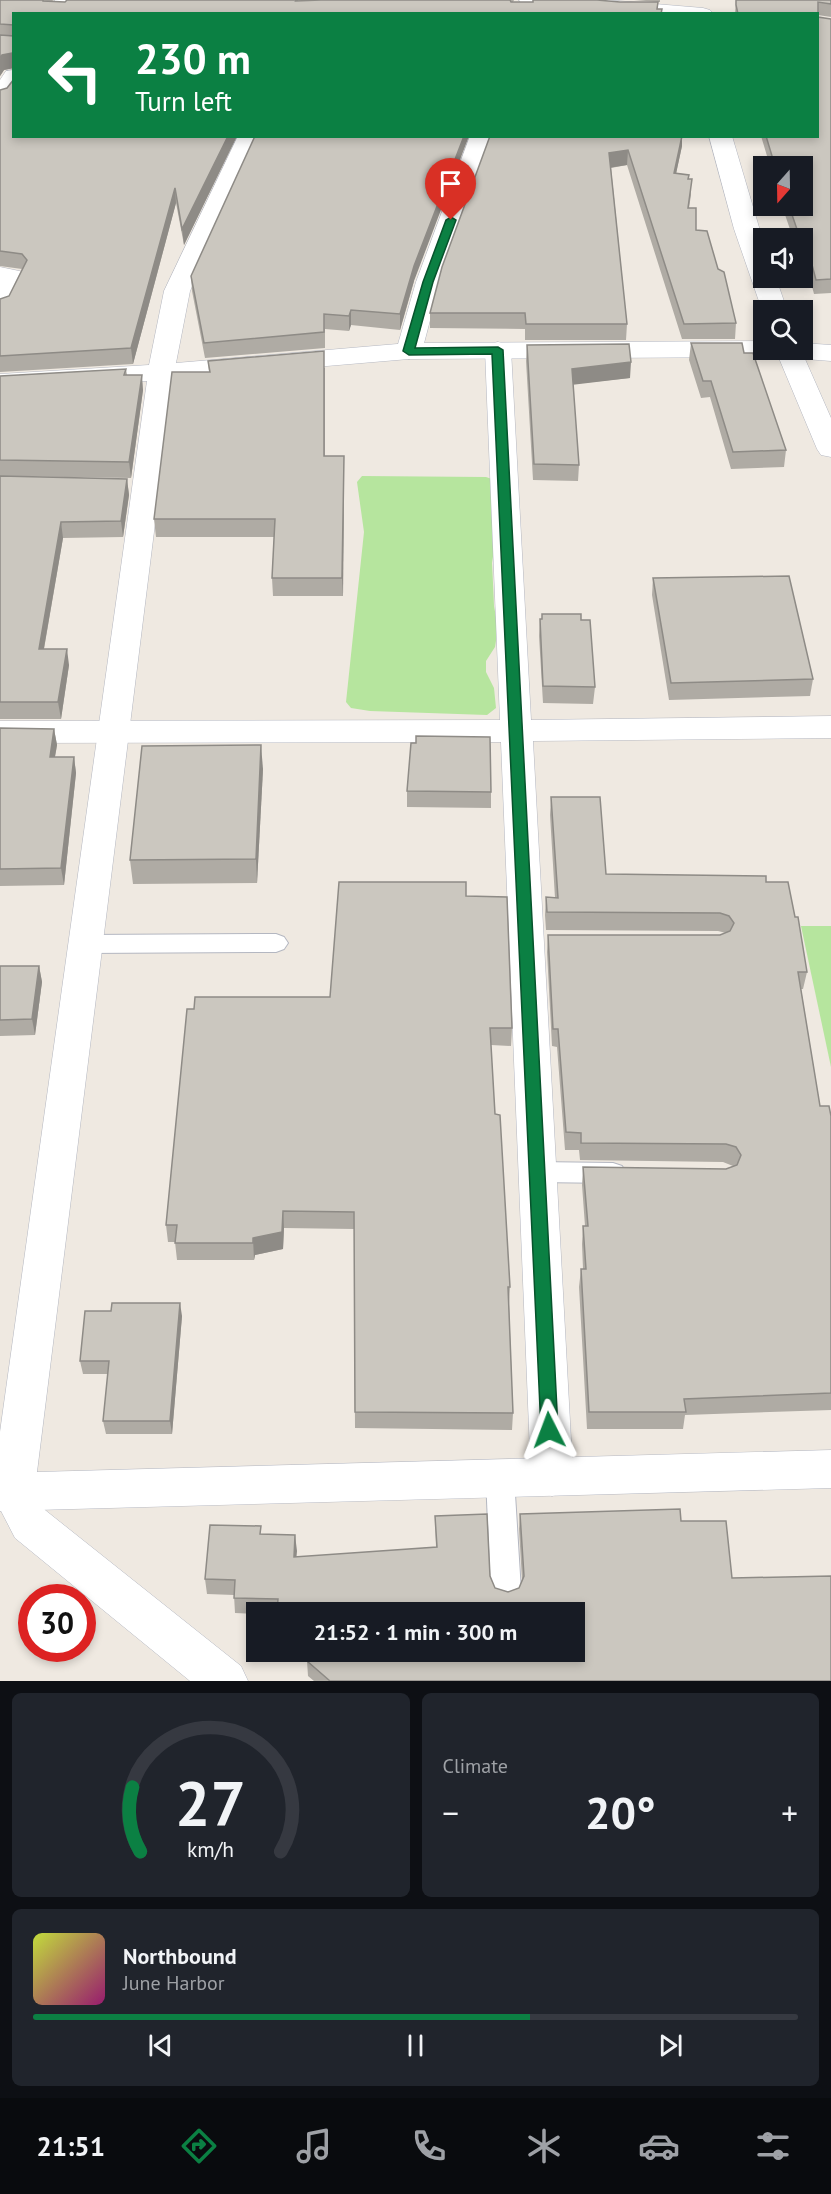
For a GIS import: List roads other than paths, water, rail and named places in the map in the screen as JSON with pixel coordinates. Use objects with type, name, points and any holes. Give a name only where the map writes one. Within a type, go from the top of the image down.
[{"type":"street","points":[[527,0],[583,2],[689,12]]},
{"type":"street","points":[[0,96],[12,79]]},
{"type":"street","points":[[225,1681],[30,1524],[7,1492],[85,945],[113,730],[135,487],[177,291],[249,138]]},
{"type":"street","points":[[409,351],[428,282],[481,138]]},
{"type":"street","points":[[721,138],[746,229],[771,300]]},
{"type":"street","points":[[0,274],[15,277],[0,305]]},
{"type":"street","points":[[0,382],[161,372],[409,351],[753,349]]},
{"type":"street","points":[[498,350],[515,731],[537,941],[536,1172],[552,1477]]},
{"type":"street","points":[[813,352],[831,353]]},
{"type":"street","points":[[794,360],[831,449]]},
{"type":"street","points":[[0,732],[515,731],[831,727]]},
{"type":"street","points":[[7,1492],[831,1469]]},
{"type":"lane","points":[[85,945],[276,943]]},
{"type":"lane","points":[[536,1172],[641,1173]]},
{"type":"lane","points":[[500,1478],[506,1591]]}]
